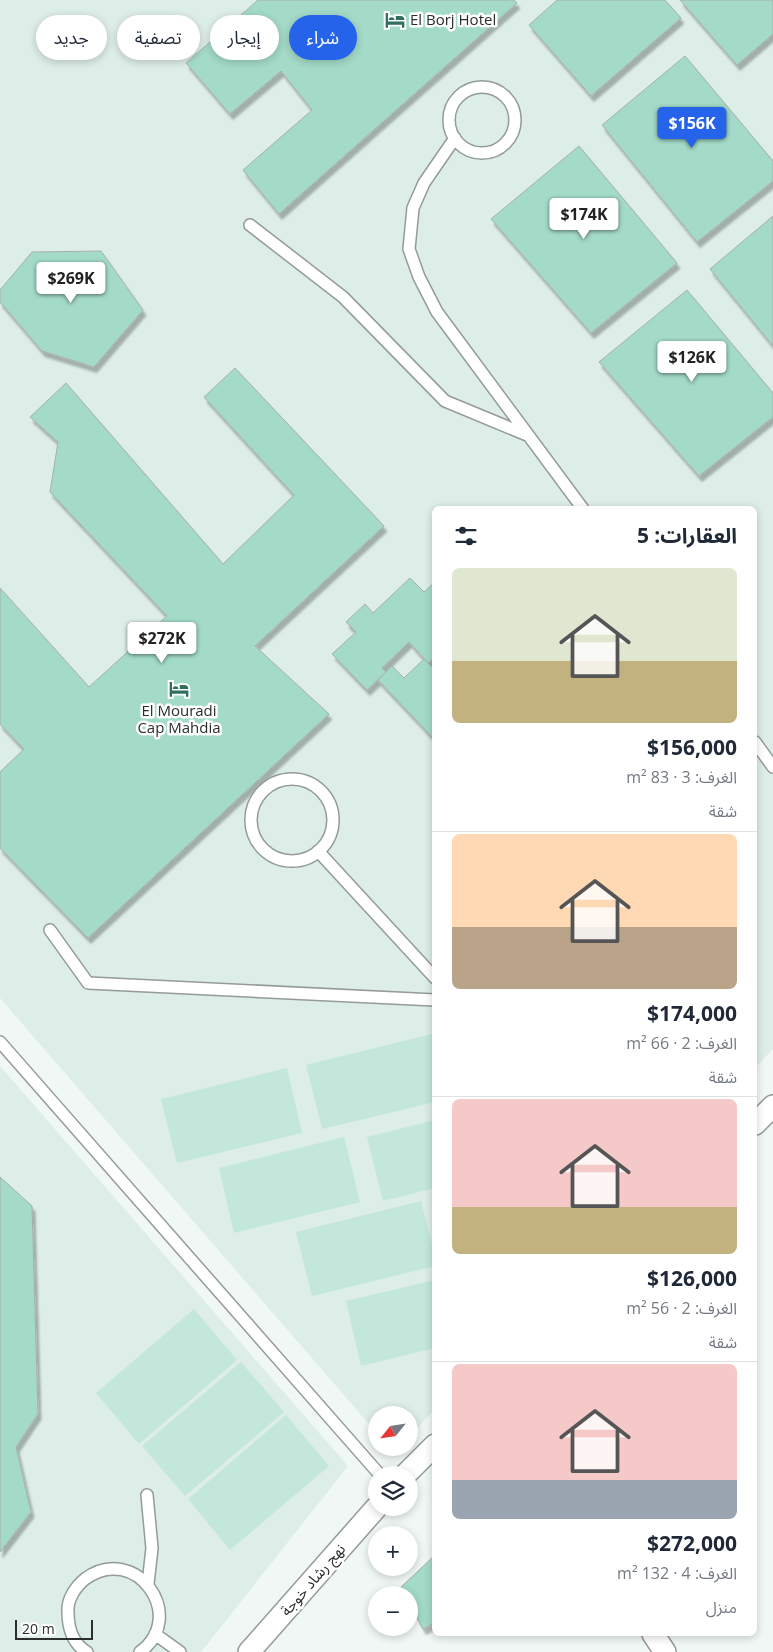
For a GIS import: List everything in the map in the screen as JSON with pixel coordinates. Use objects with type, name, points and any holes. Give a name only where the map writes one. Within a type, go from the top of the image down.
[{"type":"street","points":[[757,1122],[773,1106]]},
{"type":"street","points":[[414,1466],[432,1448]]},
{"type":"street","name":"نهج رشاد خوجة","points":[[249,1652],[369,1516]]},
{"type":"street","points":[[654,1636],[666,1652]]},
{"type":"lane","points":[[480,87],[491,88],[500,92],[508,100],[513,109],[515,119],[514,130],[502,146],[482,153],[462,146],[455,138],[450,127],[450,116],[453,105],[459,96],[469,90],[480,87]]},
{"type":"lane","points":[[455,138],[424,183],[413,208],[409,249],[419,277],[437,312],[581,506]]},
{"type":"lane","points":[[250,224],[343,297],[445,400],[529,435]]},
{"type":"lane","points":[[757,745],[773,767]]},
{"type":"lane","points":[[290,779],[303,780],[323,794],[330,805],[331,830],[326,842],[318,851],[306,858],[292,861],[278,858],[266,852],[256,841],[252,828],[251,814],[256,800],[264,789],[276,782],[290,779]]},
{"type":"lane","points":[[318,851],[432,975]]},
{"type":"lane","points":[[50,930],[88,983],[432,1000]]},
{"type":"lane","points":[[0,1042],[372,1466]]},
{"type":"lane","points":[[147,1495],[151,1521],[152,1548],[148,1584]]},
{"type":"lane","points":[[87,1652],[74,1639],[68,1625],[67,1609],[71,1595],[80,1582],[92,1574],[107,1569],[122,1569],[136,1574],[148,1584],[155,1595],[159,1608],[159,1621],[151,1642],[140,1652]]},
{"type":"lane","points":[[155,1634],[180,1652]]},
{"type":"shaded area","points":[[0,0],[773,0],[773,1049],[757,1066],[757,506],[432,506],[432,1412],[418,1427],[418,1406],[368,1406],[368,1423],[0,998]]},
{"type":"shaded area","points":[[0,1066],[348,1466],[201,1652],[0,1652]]},
{"type":"green space","points":[[432,1034],[432,1103],[322,1129],[306,1065]]},
{"type":"green space","points":[[287,1068],[302,1133],[177,1163],[161,1099]]},
{"type":"green space","points":[[432,1121],[432,1189],[383,1201],[367,1137]]},
{"type":"green space","points":[[344,1137],[360,1202],[234,1233],[219,1168]]},
{"type":"green space","points":[[421,1201],[432,1244],[432,1267],[312,1296],[296,1232]]},
{"type":"green space","points":[[432,1281],[432,1349],[361,1366],[346,1301]]},
{"type":"green space","points":[[194,1309],[237,1360],[139,1444],[96,1393]]},
{"type":"green space","points":[[241,1362],[284,1412],[185,1496],[142,1446]]},
{"type":"green space","points":[[286,1415],[329,1466],[230,1550],[188,1499]]},
{"type":"building","points":[[258,0],[514,0],[517,3],[279,214],[243,170],[312,110],[281,71],[230,114],[186,63],[189,60],[200,60],[200,51],[210,42],[210,60],[279,60],[279,15],[241,15]]},
{"type":"building","points":[[557,0],[665,0],[681,18],[591,96],[529,25]]},
{"type":"building","points":[[680,0],[773,0],[773,34],[737,65]]},
{"type":"building","points":[[685,56],[773,161],[773,181],[697,242],[602,125]]},
{"type":"building","points":[[579,146],[677,263],[591,333],[491,219]]},
{"type":"building","points":[[773,216],[773,346],[710,269]]},
{"type":"building","points":[[101,251],[143,310],[94,367],[42,351],[0,302],[0,290],[32,252]]},
{"type":"building","points":[[687,290],[773,393],[773,417],[699,476],[599,362]]},
{"type":"building","points":[[235,368],[384,526],[255,646],[329,714],[88,938],[0,848],[0,772],[24,749],[0,724],[0,588],[89,687],[167,616],[50,492],[58,442],[30,417],[66,383],[223,564],[294,495],[204,397]]},
{"type":"building","points":[[410,578],[424,592],[432,585],[432,660],[428,663],[409,642],[382,668],[386,672],[367,690],[332,654],[356,632],[346,622],[365,604],[373,613]]},
{"type":"building","points":[[424,659],[432,667],[432,737],[378,680],[392,666],[404,678]]},
{"type":"building","points":[[0,1177],[32,1206],[38,1414],[16,1447],[31,1512],[0,1552]]},
{"type":"building","points":[[432,1558],[432,1624],[423,1629],[418,1619],[418,1586],[402,1586],[413,1576],[418,1576],[418,1571]]},
{"type":"place","name":"El Borj Hotel","points":[[395,20]]},
{"type":"place","name":"El Mouradi Cap Mahdia","points":[[179,689]]}]
